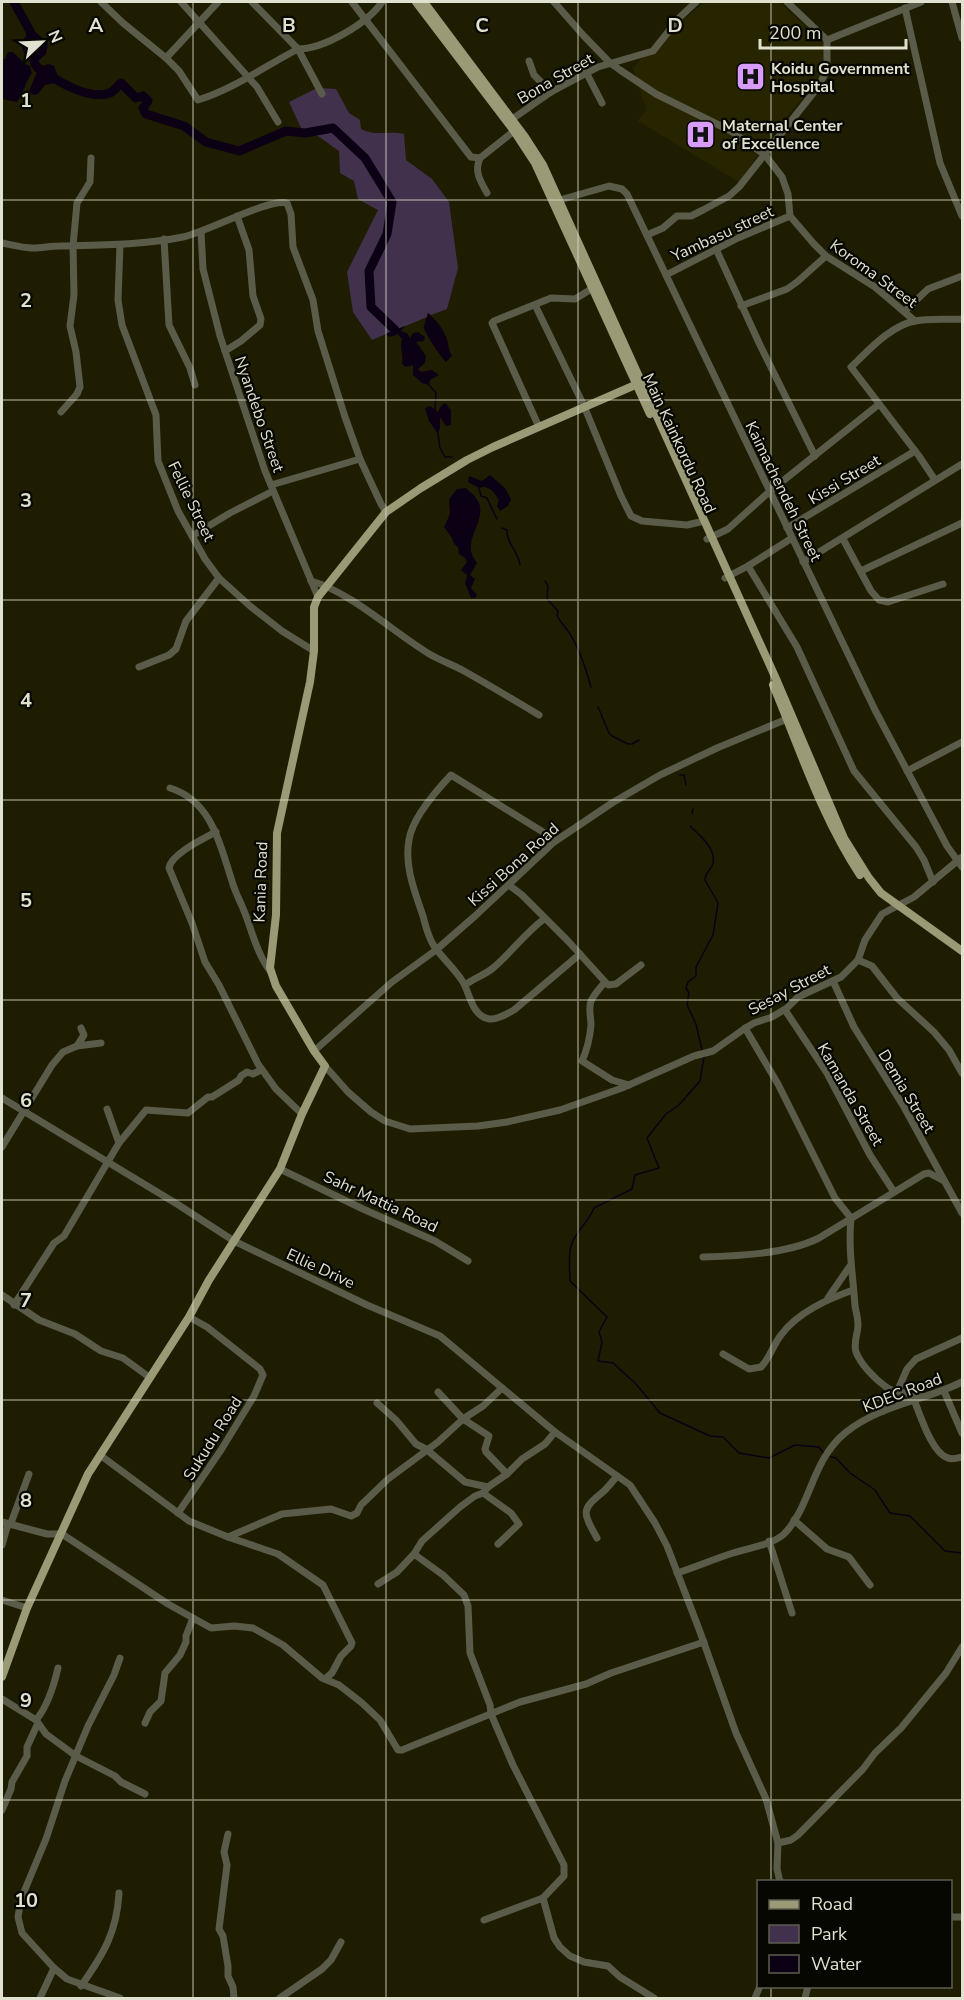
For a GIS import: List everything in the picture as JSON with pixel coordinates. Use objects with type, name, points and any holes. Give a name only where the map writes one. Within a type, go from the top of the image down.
[{"type":"main road","points":[[416,2],[435,21],[502,106],[514,131],[556,201],[610,318]]},
{"type":"main road","points":[[424,2],[435,21],[537,155],[556,201]]},
{"type":"main road","points":[[577,244],[593,288],[610,318]]},
{"type":"main road","name":"Main Kainkordu Road","points":[[610,318],[682,476],[700,522],[710,538]]},
{"type":"main road","points":[[318,597],[386,512],[463,462],[639,383]]},
{"type":"main road","points":[[682,476],[775,682],[828,812],[869,878],[881,893],[898,908],[963,951]]},
{"type":"main road","name":"Kania Road","points":[[318,597],[314,607],[314,651],[305,709],[277,833],[276,915],[271,957],[276,986],[325,1066]]},
{"type":"main road","points":[[775,682],[787,719],[795,729]]},
{"type":"main road","points":[[2,1677],[27,1608],[62,1534],[74,1502],[100,1455],[189,1317],[209,1280],[280,1169],[302,1114],[325,1066]]},
{"type":"street","points":[[101,2],[179,71],[198,100],[250,78],[267,65],[298,49],[315,46],[342,34],[365,19],[382,2]]},
{"type":"street","points":[[181,2],[250,78],[278,122]]},
{"type":"street","points":[[166,58],[218,2]]},
{"type":"street","points":[[252,2],[298,49],[322,94]]},
{"type":"street","points":[[352,2],[471,158],[480,158]]},
{"type":"street","points":[[555,2],[610,63],[656,94],[731,131],[765,155],[782,177],[788,194],[790,216]]},
{"type":"street","name":"Bona Street","points":[[509,121],[551,92],[586,72],[653,51],[680,17],[696,2]]},
{"type":"street","points":[[647,235],[663,228],[677,216],[691,216],[729,196],[802,109],[824,77],[827,40],[787,2]]},
{"type":"street","points":[[827,40],[921,2]]},
{"type":"street","points":[[952,2],[963,38]]},
{"type":"street","points":[[904,8],[940,163],[963,216]]},
{"type":"street","points":[[529,61],[534,75],[551,92]]},
{"type":"street","points":[[586,72],[602,103]]},
{"type":"street","points":[[487,193],[476,167],[480,158],[514,131]]},
{"type":"street","points":[[61,412],[77,394],[80,387],[70,326],[74,295],[73,246],[77,203],[90,182],[91,158]]},
{"type":"street","name":"Kaimachendeh Street","points":[[556,201],[609,186],[617,187],[627,194],[875,710],[907,771],[961,861]]},
{"type":"street","points":[[2,243],[32,248],[120,245],[201,232],[237,216],[282,202],[289,206],[293,247],[313,300],[318,331],[360,459],[386,512]]},
{"type":"street","points":[[225,351],[260,325],[261,318],[253,296],[249,249],[237,216]]},
{"type":"street","name":"Yambasu street","points":[[666,275],[716,249],[790,216]]},
{"type":"street","name":"Koroma Street","points":[[790,216],[826,256],[875,287],[905,310],[915,321]]},
{"type":"street","name":"Nyandebo Street","points":[[201,232],[203,269],[225,351],[272,488],[318,597]]},
{"type":"street","points":[[164,239],[168,325],[186,359],[195,385]]},
{"type":"street","name":"Fellie Street","points":[[120,245],[118,300],[122,325],[156,415],[158,461],[178,511],[205,559],[219,578],[257,612],[314,651]]},
{"type":"street","points":[[716,249],[741,306],[815,456]]},
{"type":"street","points":[[741,306],[787,289],[826,256]]},
{"type":"street","points":[[905,310],[933,286],[963,276]]},
{"type":"street","points":[[539,427],[492,323],[557,297],[575,299],[593,288]]},
{"type":"street","points":[[535,305],[584,406],[631,516],[642,521],[687,525],[700,522]]},
{"type":"street","points":[[935,480],[851,367],[892,331],[915,321],[963,320]]},
{"type":"street","points":[[710,538],[728,529],[769,492],[878,405]]},
{"type":"street","name":"Kissi Street","points":[[787,528],[915,451]]},
{"type":"street","points":[[192,536],[272,488],[360,459]]},
{"type":"street","points":[[803,562],[963,464]]},
{"type":"street","points":[[861,571],[963,523]]},
{"type":"street","points":[[727,577],[792,538]]},
{"type":"street","points":[[843,539],[871,591],[883,602],[943,584]]},
{"type":"street","points":[[748,566],[797,647],[855,771],[897,827],[916,847],[933,882]]},
{"type":"street","points":[[139,667],[169,655],[176,649],[186,621],[219,578]]},
{"type":"street","points":[[311,581],[326,586],[377,617],[432,655],[539,715]]},
{"type":"street","name":"Kissi Bona Road","points":[[314,1051],[392,982],[436,950],[554,842],[649,781],[717,748],[787,719]]},
{"type":"street","points":[[907,771],[963,742]]},
{"type":"street","points":[[554,842],[543,832],[452,775],[432,796],[414,823],[408,845],[413,890],[436,950],[453,967],[465,985],[473,1004],[481,1014],[490,1019],[514,1010],[580,954]]},
{"type":"street","points":[[170,789],[178,791],[195,803],[216,832],[255,942],[264,963],[272,973]]},
{"type":"street","points":[[216,832],[174,858],[169,868],[192,923],[205,962],[221,988],[243,1037],[261,1070],[276,1089],[302,1114]]},
{"type":"street","name":"Sesay Street","points":[[325,1066],[348,1092],[373,1113],[396,1125],[421,1130],[498,1123],[553,1112],[629,1085],[713,1051],[745,1028],[785,1010],[798,997],[833,981],[858,960],[865,940],[882,914],[898,908],[961,861]]},
{"type":"street","points":[[509,885],[522,895],[580,954],[608,986],[616,984],[641,965]]},
{"type":"street","points":[[465,985],[492,969],[544,919]]},
{"type":"street","points":[[858,960],[872,966],[897,998],[934,1032],[949,1050],[963,1073]]},
{"type":"street","name":"Demia Street","points":[[833,981],[854,1027],[904,1107],[963,1213]]},
{"type":"street","points":[[605,982],[591,999],[589,1037],[582,1061],[612,1080],[629,1085]]},
{"type":"street","name":"Kamanda Street","points":[[785,1010],[827,1073],[870,1155],[894,1192]]},
{"type":"street","points":[[77,1046],[84,1035],[81,1028]]},
{"type":"street","points":[[745,1028],[778,1084],[835,1198],[851,1218],[850,1266],[858,1322],[855,1349],[861,1362],[885,1387],[896,1392],[911,1393],[918,1398],[932,1441],[940,1454],[949,1459],[963,1457]]},
{"type":"street","points":[[2,1147],[52,1065],[63,1052],[77,1046],[101,1043]]},
{"type":"street","points":[[14,1305],[54,1244],[64,1236],[119,1143],[146,1110],[188,1113],[208,1096],[212,1097],[239,1080],[247,1072],[253,1074],[261,1070]]},
{"type":"street","name":"Ellie Drive","points":[[2,1098],[234,1241],[367,1305],[430,1330],[450,1342],[555,1432],[630,1485],[655,1523],[677,1573],[736,1733],[766,1799],[778,1843],[777,1869],[780,1880]]},
{"type":"street","points":[[107,1109],[119,1143]]},
{"type":"street","name":"Sahr Mattia Road","points":[[280,1169],[435,1241],[468,1261]]},
{"type":"street","points":[[703,1257],[725,1257],[800,1246],[819,1238],[926,1173],[945,1182]]},
{"type":"street","points":[[828,1299],[850,1266]]},
{"type":"street","points":[[723,1354],[749,1369],[761,1367],[781,1334],[799,1317],[828,1299],[853,1290]]},
{"type":"street","points":[[2,1295],[39,1320],[75,1334],[101,1351],[123,1358],[149,1377]]},
{"type":"street","name":"Sukudu Road","points":[[178,1513],[221,1450],[254,1396],[263,1375],[260,1370],[207,1327],[189,1317]]},
{"type":"street","points":[[883,1411],[896,1392],[907,1369],[916,1359],[963,1338]]},
{"type":"street","name":"KDEC Road","points":[[794,1520],[825,1456],[844,1434],[883,1411],[944,1391],[963,1382]]},
{"type":"street","points":[[228,1537],[282,1514],[331,1509],[351,1516],[357,1513],[375,1491],[426,1449],[438,1442],[463,1419],[483,1406],[502,1388]]},
{"type":"street","points":[[944,1391],[963,1433]]},
{"type":"street","points":[[438,1392],[463,1419],[489,1436],[486,1452],[507,1474]]},
{"type":"street","points":[[377,1403],[396,1420],[416,1444],[426,1449],[465,1482],[486,1490],[511,1513],[519,1524],[498,1544]]},
{"type":"street","points":[[378,1584],[397,1572],[414,1554],[422,1541],[460,1507],[486,1490],[522,1459],[545,1444],[555,1432]]},
{"type":"street","points":[[100,1455],[189,1521],[278,1554],[323,1585],[352,1643],[341,1656],[332,1673],[325,1679]]},
{"type":"street","points":[[2,1545],[29,1474]]},
{"type":"street","points":[[597,1539],[588,1523],[587,1504],[607,1488],[617,1476]]},
{"type":"street","points":[[677,1573],[778,1538],[794,1520],[832,1552],[849,1557],[870,1585]]},
{"type":"street","points":[[2,1521],[47,1534],[62,1534],[168,1604],[211,1628],[234,1626],[253,1628],[283,1645],[325,1679],[339,1685],[380,1720],[398,1750],[520,1702],[586,1684],[611,1673],[704,1642]]},
{"type":"street","points":[[47,1534],[57,1543]]},
{"type":"street","points":[[769,1541],[792,1612]]},
{"type":"street","points":[[414,1554],[464,1595],[468,1606],[470,1653],[490,1705],[491,1714],[513,1765],[564,1865],[564,1876],[543,1898],[484,1920]]},
{"type":"street","points":[[2,1600],[27,1608]]},
{"type":"street","points":[[145,1723],[150,1712],[161,1701],[165,1673],[180,1655],[193,1618]]},
{"type":"street","points":[[778,1843],[791,1840],[798,1835],[863,1769],[875,1753],[901,1728],[963,1647]]},
{"type":"street","points":[[120,1658],[114,1676],[88,1726],[65,1781],[46,1839],[18,1908],[22,1933],[54,1968],[81,1986],[120,1998]]},
{"type":"street","points":[[2,1810],[12,1782],[27,1756],[27,1747],[37,1721],[46,1706],[58,1668]]},
{"type":"street","points":[[2,1699],[37,1721],[46,1734],[76,1756],[145,1794]]},
{"type":"street","points":[[228,1834],[224,1852],[226,1865],[219,1929],[223,1935],[228,1976],[233,1987],[234,1998]]},
{"type":"street","points":[[81,1986],[107,1946],[117,1919],[119,1893]]},
{"type":"street","points":[[543,1898],[554,1938],[560,1947],[570,1956],[584,1962],[608,1966],[620,1977],[654,1998]]},
{"type":"street","points":[[280,1998],[322,1969],[331,1960],[341,1942]]},
{"type":"street","points":[[40,1998],[54,1968]]},
{"type":"shaded area","name":"Koidu Government Hospital","points":[[705,2],[779,2],[824,43],[825,70],[776,130],[739,182],[638,121],[646,110],[633,68],[662,37]]},
{"type":"green space","points":[[317,88],[336,89],[349,113],[360,120],[361,129],[372,133],[404,134],[406,160],[432,179],[449,202],[458,268],[447,309],[431,315],[428,313],[427,317],[372,340],[353,312],[347,272],[378,210],[358,199],[354,181],[340,173],[339,151],[318,136],[303,132],[289,102]]},
{"type":"water","points":[[32,29],[48,43],[46,54],[34,65],[22,48],[24,39]]},
{"type":"water","points":[[8,52],[13,52],[30,66],[32,73],[17,102],[2,99],[2,59],[5,59]]},
{"type":"water","points":[[49,64],[54,66],[60,82],[45,85],[38,94],[33,95],[29,91],[39,67]]},
{"type":"water","points":[[428,313],[436,321],[447,340],[452,356],[446,362],[425,330]]},
{"type":"water","points":[[405,326],[401,331],[407,333],[410,338],[413,333],[418,332],[425,337],[424,341],[416,342],[426,356],[425,363],[418,369],[421,372],[432,370],[439,375],[430,380],[429,385],[422,383],[413,375],[413,365],[406,367],[402,364],[402,339],[398,334],[390,337],[385,334]]},
{"type":"water","points":[[445,403],[451,410],[451,425],[446,426],[440,417],[438,434],[429,421],[425,408],[430,406],[438,412]]},
{"type":"water","points":[[490,475],[505,488],[511,499],[508,506],[500,511],[497,506],[499,500],[491,490],[486,487],[479,488],[468,482],[469,476],[482,481]]},
{"type":"water","points":[[466,488],[476,498],[480,510],[471,548],[477,563],[470,575],[475,579],[471,588],[477,595],[475,598],[471,598],[465,583],[467,575],[461,570],[467,562],[459,554],[458,547],[444,527],[450,514],[449,499],[457,489]]},
{"type":"waterway","points":[[14,2],[30,31],[32,40]]},
{"type":"waterway","points":[[33,54],[38,68],[72,88],[101,95],[110,93],[121,83],[136,98],[143,96],[148,101],[143,108],[146,114],[184,126],[206,142],[239,151],[286,131],[305,133],[333,128],[365,158],[392,202],[387,234],[369,271],[371,307],[395,330]]},
{"type":"waterway","points":[[428,384],[436,393],[435,410]]},
{"type":"waterway","points":[[438,434],[440,448],[445,457],[452,457]]},
{"type":"waterway","points":[[479,488],[481,496],[487,498],[497,519]]},
{"type":"waterway","points":[[502,528],[507,530],[508,539],[520,565]]},
{"type":"waterway","points":[[545,581],[548,586],[547,599],[558,611],[558,618],[577,646],[591,687]]},
{"type":"waterway","points":[[598,707],[612,736],[628,744],[639,740]]},
{"type":"waterway","points":[[680,775],[684,775],[686,785]]},
{"type":"waterway","points":[[692,814],[693,809]]},
{"type":"waterway","points":[[690,826],[706,842],[712,852],[713,863],[705,880],[718,903],[713,935],[696,967],[696,976],[688,982],[686,988],[689,993],[687,1005],[696,1024],[702,1050]]},
{"type":"waterway","points":[[704,1057],[700,1081],[679,1105],[666,1114],[647,1138],[659,1168],[635,1175],[632,1189],[594,1208],[573,1241],[570,1250],[570,1281],[607,1317],[599,1332],[602,1342],[598,1361],[613,1363],[636,1384],[660,1413],[710,1436],[723,1437],[739,1453],[769,1458],[795,1445],[819,1447],[824,1454]]},
{"type":"waterway","points":[[828,1456],[836,1458],[850,1473],[875,1490],[890,1513],[910,1516],[945,1551],[962,1553]]},
{"type":"place","name":"Koidu Government Hospital","points":[[750,77]]},
{"type":"place","name":"Maternal Center of Excellence","points":[[701,134]]}]
